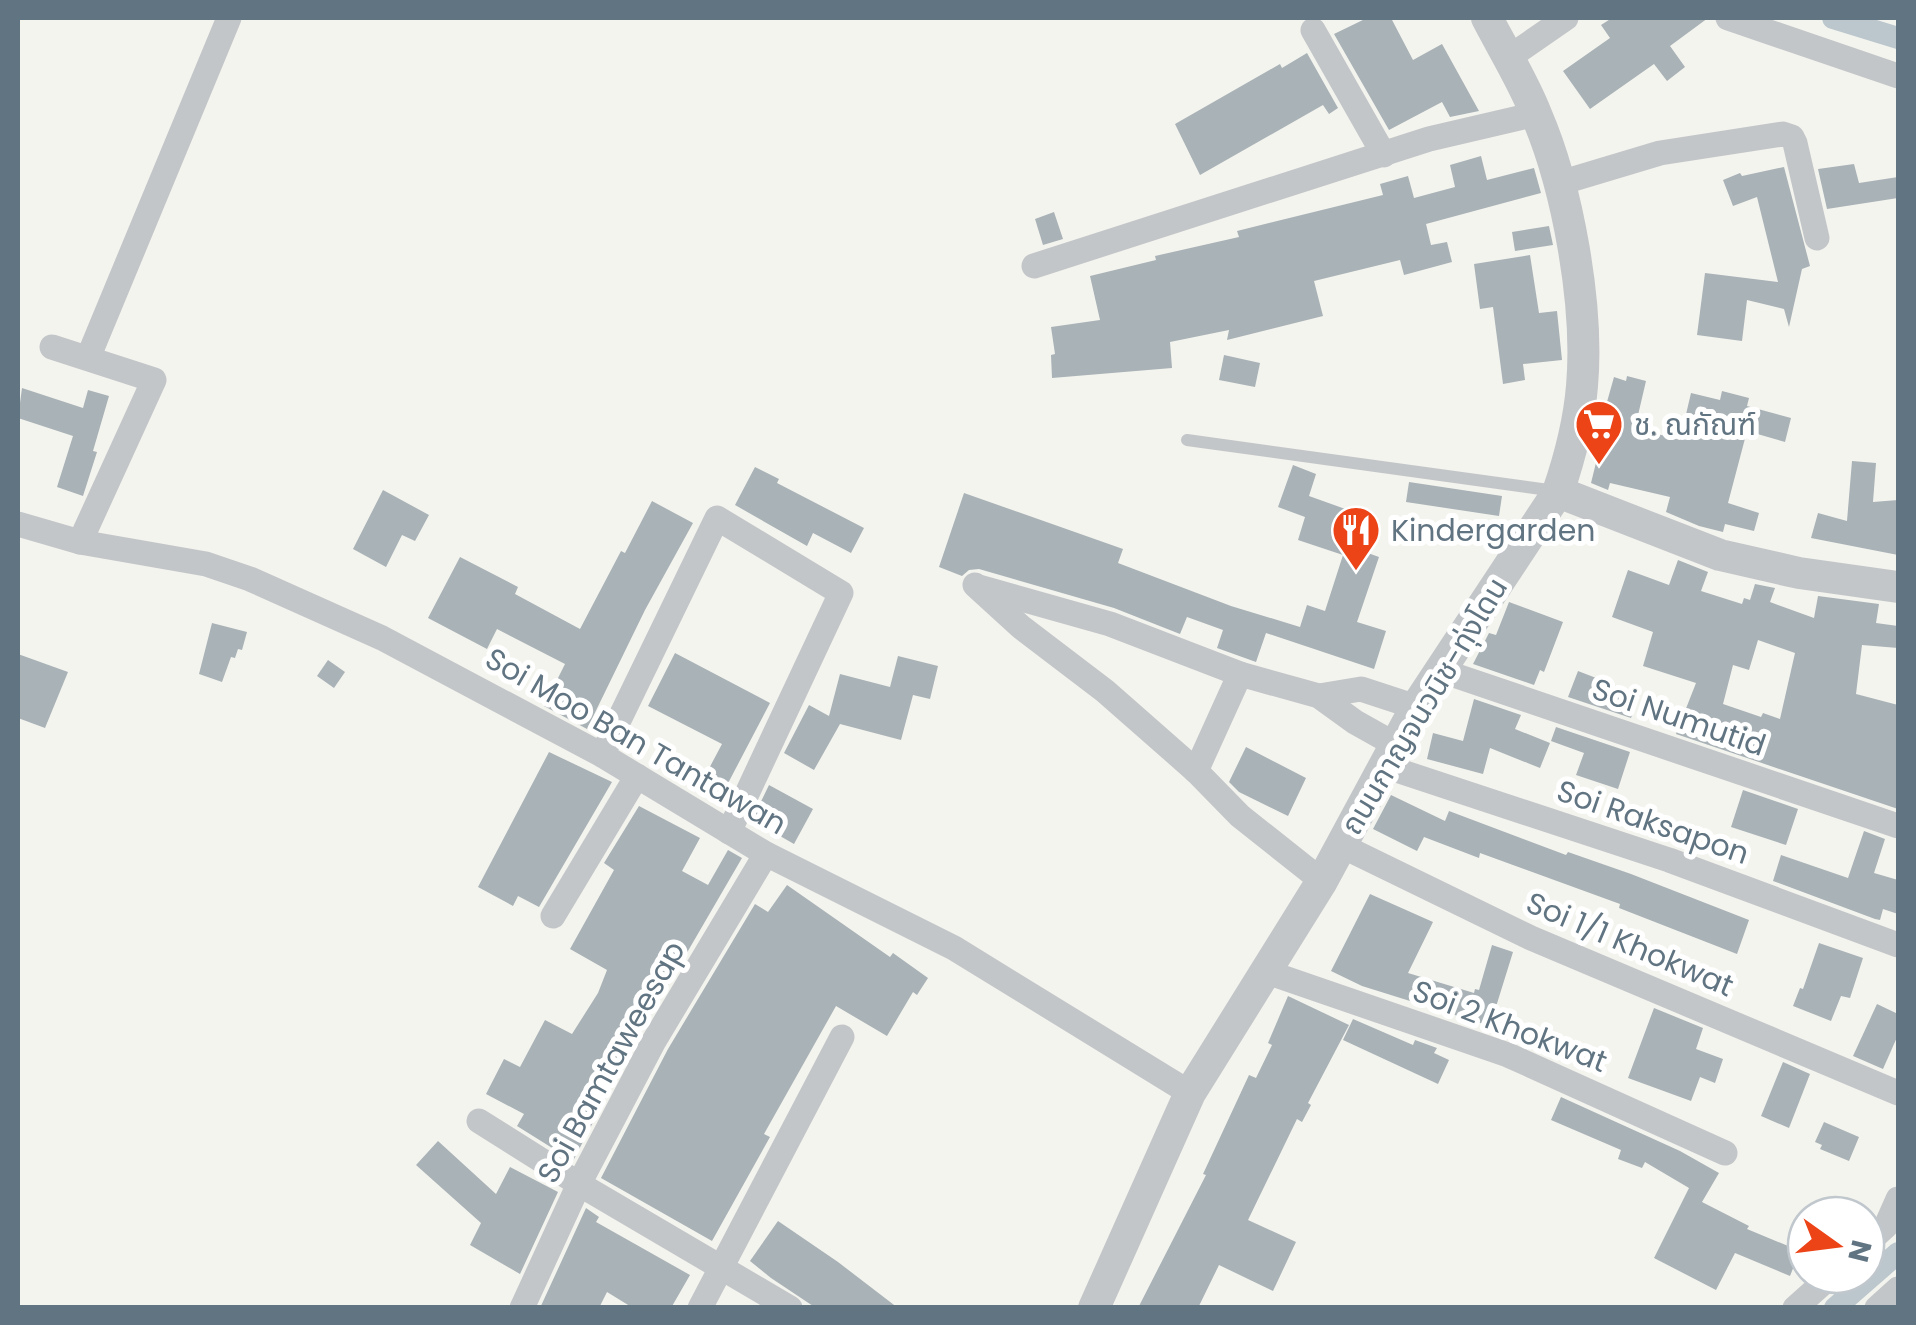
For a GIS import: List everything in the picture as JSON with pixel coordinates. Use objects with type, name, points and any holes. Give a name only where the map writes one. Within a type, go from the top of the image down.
[{"type":"street","points":[[88,358],[230,18]]},
{"type":"street","name":"ถนนกาญจนวนิช-ทุ่งโดน","points":[[1094,1308],[1190,1093],[1322,881],[1416,707],[1558,492],[1573,442],[1583,374],[1582,316],[1560,183],[1536,114],[1487,18]]},
{"type":"street","points":[[1508,58],[1566,18]]},
{"type":"street","points":[[1728,18],[1898,76]]},
{"type":"street","points":[[1313,30],[1384,155]]},
{"type":"street","points":[[1034,266],[1429,140],[1536,114]]},
{"type":"street","points":[[1560,183],[1660,152],[1783,134],[1795,143],[1817,238]]},
{"type":"street","points":[[52,346],[154,380],[80,542]]},
{"type":"street","points":[[1558,492],[1720,555],[1798,573],[1898,587]]},
{"type":"street","points":[[602,756],[718,518],[841,592],[729,832]]},
{"type":"street","name":"Soi Moo Ban Tantawan","points":[[18,524],[80,542],[206,564],[250,579],[382,638],[602,756],[766,854],[954,948],[1190,1093]]},
{"type":"street","points":[[1322,881],[1240,816],[1105,691],[974,586],[1110,624],[1240,674],[1319,696],[1362,689],[1416,707]]},
{"type":"street","name":"Soi Numutid","points":[[1440,670],[1898,826]]},
{"type":"street","points":[[1196,772],[1240,674]]},
{"type":"street","name":"Soi Raksapon","points":[[1319,696],[1390,755],[1898,945]]},
{"type":"street","points":[[552,916],[637,776]]},
{"type":"street","name":"Soi 1/1 Khokwat","points":[[1340,845],[1531,938],[1898,1093]]},
{"type":"street","name":"Soi Bamtaweesap","points":[[522,1308],[579,1184],[654,1041],[766,854]]},
{"type":"street","name":"Soi 2 Khokwat","points":[[1267,972],[1508,1055],[1724,1153]]},
{"type":"street","points":[[700,1308],[842,1037]]},
{"type":"street","points":[[479,1120],[579,1184],[790,1308]]},
{"type":"street","points":[[1886,1226],[1898,1199]]},
{"type":"street","points":[[1878,1308],[1898,1289]]},
{"type":"lane","points":[[1187,440],[1558,492]]},
{"type":"building","points":[[1367,18],[1391,18],[1413,60],[1442,44],[1479,111],[1450,117],[1442,102],[1389,130],[1334,34]]},
{"type":"building","points":[[1612,18],[1708,18],[1670,46],[1685,67],[1667,81],[1654,64],[1590,109],[1563,71],[1610,38],[1601,25]]},
{"type":"building","points":[[1307,53],[1338,108],[1329,114],[1323,105],[1200,175],[1175,124],[1280,64],[1282,68]]},
{"type":"building","points":[[1481,156],[1487,180],[1534,168],[1541,193],[1426,224],[1431,245],[1447,242],[1452,262],[1404,275],[1400,260],[1314,281],[1323,316],[1227,340],[1229,330],[1170,342],[1172,368],[1052,378],[1051,355],[1055,354],[1051,327],[1100,320],[1090,276],[1239,237],[1237,231],[1383,195],[1380,184],[1408,176],[1414,198],[1455,187],[1450,165]]},
{"type":"building","points":[[1854,164],[1859,183],[1898,177],[1898,198],[1827,209],[1818,169]]},
{"type":"building","points":[[1784,167],[1810,266],[1802,269],[1789,327],[1784,309],[1747,300],[1742,341],[1697,335],[1705,273],[1778,282],[1757,197],[1733,206],[1723,180],[1740,173],[1742,176]]},
{"type":"building","points":[[1054,212],[1063,239],[1043,245],[1035,219]]},
{"type":"building","points":[[1549,226],[1553,245],[1515,251],[1512,232]]},
{"type":"building","points":[[1530,255],[1539,313],[1557,311],[1562,360],[1523,364],[1525,380],[1503,384],[1493,307],[1480,309],[1474,264]]},
{"type":"building","points":[[1224,355],[1260,363],[1255,387],[1219,380]]},
{"type":"building","points":[[1627,376],[1646,381],[1635,428],[1680,440],[1691,393],[1720,400],[1722,391],[1749,398],[1747,406],[1791,418],[1785,442],[1747,431],[1728,503],[1759,513],[1754,531],[1725,524],[1723,532],[1699,526],[1666,512],[1670,497],[1610,483],[1608,490],[1591,483],[1614,377],[1626,381]]},
{"type":"building","points":[[22,388],[83,408],[88,390],[109,396],[83,496],[57,487],[73,436],[18,418]]},
{"type":"building","points":[[1852,461],[1876,463],[1873,502],[1898,500],[1898,555],[1811,538],[1818,513],[1847,521]]},
{"type":"building","points":[[1293,465],[1316,474],[1309,496],[1376,520],[1365,552],[1379,557],[1357,622],[1386,631],[1374,669],[1266,633],[1256,662],[1217,648],[1223,630],[1187,617],[1180,634],[1114,608],[979,569],[962,576],[939,567],[964,493],[1123,549],[1118,563],[1231,606],[1300,627],[1307,605],[1325,611],[1343,555],[1298,540],[1305,517],[1278,507]]},
{"type":"building","points":[[755,467],[779,479],[777,483],[864,528],[851,553],[813,533],[807,546],[735,505]]},
{"type":"building","points":[[1409,482],[1502,496],[1499,516],[1406,502]]},
{"type":"building","points":[[383,490],[429,515],[415,541],[402,535],[386,567],[353,549]]},
{"type":"building","points":[[652,501],[693,523],[587,729],[544,706],[565,664],[497,629],[487,649],[428,618],[460,557],[518,587],[515,594],[580,629]]},
{"type":"building","points":[[1678,560],[1708,572],[1701,591],[1742,604],[1744,598],[1750,600],[1755,584],[1775,588],[1770,602],[1814,618],[1818,596],[1879,604],[1876,623],[1898,626],[1898,648],[1862,645],[1856,694],[1898,705],[1898,809],[1676,734],[1696,683],[1643,666],[1653,632],[1612,617],[1628,570],[1669,585]],"holes":[[[1758,640],[1795,653],[1780,719],[1723,704],[1733,665],[1749,670]]]},
{"type":"building","points":[[1509,602],[1563,622],[1544,672],[1540,670],[1534,685],[1473,664],[1489,633],[1496,635]]},
{"type":"building","points":[[212,623],[247,632],[242,650],[231,657],[222,682],[199,674]]},
{"type":"building","points":[[675,653],[770,703],[725,789],[704,778],[722,744],[648,706]]},
{"type":"building","points":[[18,654],[68,672],[45,728],[18,718]]},
{"type":"building","points":[[898,656],[938,666],[930,699],[913,695],[901,740],[840,724],[814,770],[784,753],[809,705],[829,716],[840,674],[890,687]]},
{"type":"building","points":[[328,660],[345,672],[334,688],[317,676]]},
{"type":"building","points":[[1578,671],[1640,695],[1631,718],[1568,697]]},
{"type":"building","points":[[1474,699],[1521,715],[1515,729],[1550,743],[1540,768],[1490,748],[1483,774],[1427,759],[1433,733],[1463,741]]},
{"type":"building","points":[[1556,727],[1630,752],[1618,789],[1576,775],[1584,753],[1551,741]]},
{"type":"building","points":[[1246,747],[1306,778],[1288,816],[1239,792],[1229,782]]},
{"type":"building","points":[[549,752],[612,782],[539,907],[518,896],[513,906],[478,887]]},
{"type":"building","points":[[769,785],[813,809],[794,844],[752,820]]},
{"type":"building","points":[[1743,790],[1798,809],[1786,845],[1731,827]]},
{"type":"building","points":[[1391,795],[1445,821],[1449,811],[1749,920],[1737,954],[1619,908],[1620,904],[1480,853],[1479,858],[1424,837],[1417,851],[1373,829]]},
{"type":"building","points":[[639,806],[700,838],[682,871],[708,885],[728,850],[742,858],[649,1018],[631,1008],[614,1040],[631,1049],[573,1161],[517,1126],[524,1114],[486,1094],[504,1059],[520,1067],[545,1020],[572,1034],[598,993],[607,970],[570,949],[614,870],[604,863]]},
{"type":"building","points":[[1864,831],[1885,839],[1874,873],[1898,880],[1898,914],[1883,909],[1880,920],[1875,919],[1773,881],[1781,855],[1848,878]]},
{"type":"building","points":[[787,885],[890,957],[893,953],[928,978],[917,995],[913,992],[887,1036],[836,1006],[764,1134],[770,1137],[712,1241],[601,1178],[668,1049],[755,904],[768,912]]},
{"type":"building","points":[[1370,894],[1433,922],[1408,973],[1474,993],[1479,990],[1492,945],[1513,952],[1490,1026],[1362,986],[1331,971]]},
{"type":"building","points":[[1819,943],[1863,958],[1850,998],[1841,996],[1831,1021],[1793,1006]]},
{"type":"building","points":[[1288,996],[1349,1025],[1308,1103],[1311,1105],[1302,1122],[1297,1119],[1248,1220],[1296,1242],[1273,1291],[1219,1265],[1198,1308],[1138,1308],[1206,1175],[1203,1174],[1249,1075],[1256,1078],[1272,1045],[1268,1043]]},
{"type":"building","points":[[1877,1004],[1898,1014],[1898,1035],[1883,1069],[1853,1056]]},
{"type":"building","points":[[1654,1008],[1703,1028],[1696,1049],[1723,1059],[1715,1083],[1700,1077],[1691,1101],[1628,1078]]},
{"type":"building","points":[[1353,1019],[1413,1045],[1415,1040],[1437,1048],[1434,1053],[1449,1060],[1438,1084],[1343,1040]]},
{"type":"building","points":[[1783,1062],[1810,1074],[1789,1128],[1761,1116]]},
{"type":"building","points":[[1561,1097],[1719,1173],[1702,1202],[1749,1226],[1747,1229],[1786,1245],[1786,1274],[1735,1253],[1716,1290],[1654,1258],[1689,1188],[1645,1162],[1642,1168],[1618,1159],[1621,1150],[1551,1120]]},
{"type":"building","points":[[1824,1122],[1859,1137],[1849,1161],[1820,1149],[1822,1145],[1815,1142]]},
{"type":"building","points":[[438,1141],[496,1194],[510,1167],[558,1192],[520,1274],[470,1245],[481,1223],[416,1165]]},
{"type":"building","points":[[586,1208],[599,1217],[596,1222],[690,1275],[671,1308],[633,1308],[607,1292],[599,1308],[540,1308]]},
{"type":"building","points":[[778,1221],[898,1308],[816,1308],[771,1278],[750,1261]]},
{"type":"waterway","points":[[1833,18],[1898,38]]},
{"type":"waterway","points":[[1835,1308],[1898,1253]]},
{"type":"place","name":"ช. ณกัณฑ์","points":[[1599,466]]},
{"type":"place","name":"Kindergarden","points":[[1356,572]]}]
